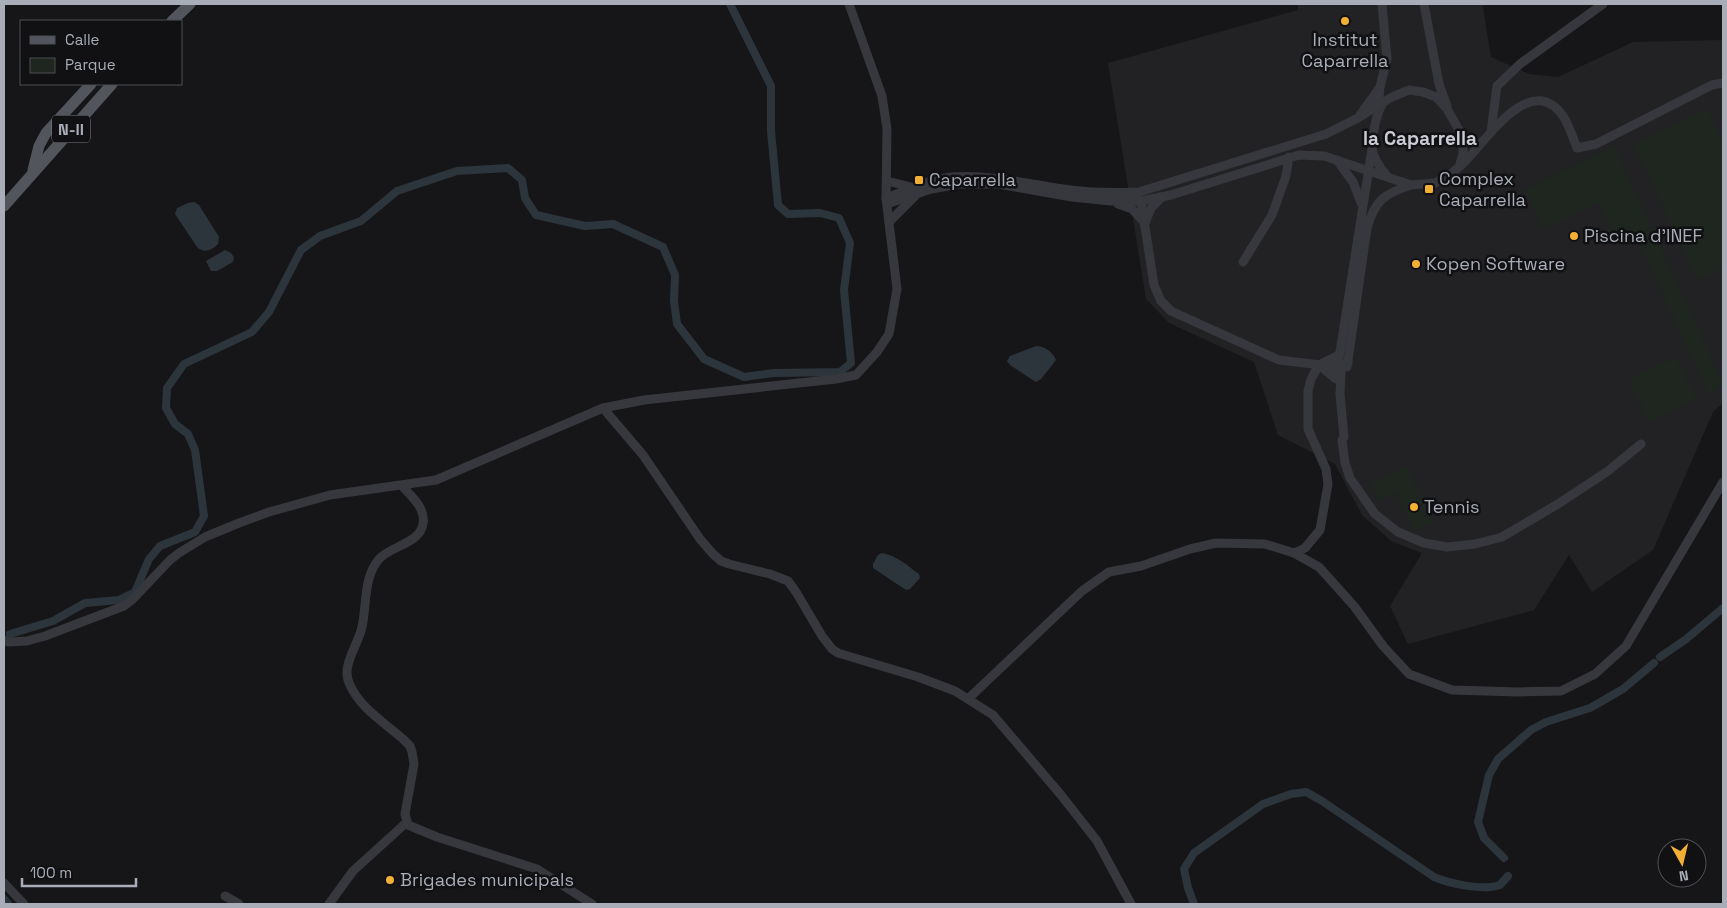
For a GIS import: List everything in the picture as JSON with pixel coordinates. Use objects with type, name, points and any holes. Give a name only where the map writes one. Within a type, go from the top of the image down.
[{"type":"main road","points":[[176,18],[190,4]]},
{"type":"main road","points":[[32,174],[39,146],[46,134],[90,85]]},
{"type":"main road","name":"N-II","points":[[4,206],[111,85]]},
{"type":"street","points":[[4,640],[8,642],[27,641],[117,609],[133,600],[170,560],[179,553],[205,537],[239,523],[309,500],[442,478],[603,408],[644,400],[836,379],[856,375],[877,352],[889,334],[897,289],[887,201],[887,129],[882,96],[849,4]]},
{"type":"street","points":[[1382,4],[1386,58],[1336,379],[1337,421],[1345,463],[1350,478],[1375,514],[1398,532],[1424,543],[1447,547],[1475,544],[1502,537],[1558,504],[1608,471],[1641,444]]},
{"type":"street","points":[[1424,4],[1439,84],[1448,108],[1463,136],[1477,149]]},
{"type":"street","points":[[1491,132],[1497,86],[1520,64],[1603,4]]},
{"type":"street","points":[[1342,410],[1367,228],[1372,211],[1382,198],[1396,190],[1411,185],[1435,183],[1451,174],[1477,149],[1513,109],[1527,103],[1541,101],[1554,106],[1564,117],[1577,148],[1596,144],[1712,85],[1723,83]]},
{"type":"street","points":[[1358,118],[1380,87]]},
{"type":"street","points":[[889,222],[922,183],[950,177],[970,176],[1017,180],[1070,190],[1109,194],[1139,192],[1326,134],[1409,90],[1423,92],[1436,97],[1448,108]]},
{"type":"street","points":[[1459,167],[1463,154],[1463,136]]},
{"type":"street","points":[[1372,149],[1380,168],[1389,178]]},
{"type":"street","points":[[887,201],[914,191],[960,184],[998,184],[1072,198],[1111,202],[1141,201],[1164,196],[1289,157],[1311,154],[1337,160],[1411,185]]},
{"type":"street","points":[[1243,262],[1272,215],[1286,176],[1289,157]]},
{"type":"street","points":[[1337,160],[1353,182],[1363,206]]},
{"type":"street","points":[[887,181],[914,191]]},
{"type":"street","points":[[1141,201],[1161,185]]},
{"type":"street","points":[[1121,193],[1141,201]]},
{"type":"street","points":[[1145,223],[1151,208],[1164,196]]},
{"type":"street","points":[[1141,201],[1154,285],[1161,301],[1171,311],[1279,360],[1338,367],[1348,364]]},
{"type":"street","points":[[1111,202],[1132,209],[1145,223]]},
{"type":"street","points":[[1294,553],[1305,548],[1320,530],[1328,484],[1326,469],[1308,430],[1308,391],[1311,379],[1319,365],[1339,355]]},
{"type":"street","points":[[1319,365],[1336,379]]},
{"type":"street","points":[[1338,367],[1341,373],[1340,394],[1344,437],[1342,440]]},
{"type":"street","points":[[603,408],[643,456],[700,539],[713,554],[729,564],[770,574],[788,581],[832,649],[838,653],[918,677],[955,691],[969,698],[993,715],[1061,795],[1097,841],[1131,904]]},
{"type":"street","points":[[969,698],[1082,591],[1109,572],[1141,566],[1190,549],[1216,543],[1265,544],[1294,553],[1319,567],[1354,606],[1383,646],[1409,674],[1452,690],[1518,692],[1561,690],[1596,674],[1626,646],[1723,482]]},
{"type":"street","points":[[402,486],[421,508],[424,522],[421,530],[412,539],[380,558],[371,571],[362,630],[347,672],[350,685],[358,698],[407,743],[412,752],[414,764],[405,814],[408,825],[437,837],[537,869],[592,904]]},
{"type":"street","points":[[329,904],[354,871],[407,822]]},
{"type":"street","points":[[4,883],[24,904]]},
{"type":"street","points":[[226,896],[239,904]]},
{"type":"shaded area","name":"Complex Caparrella","points":[[1298,4],[1484,4],[1491,57],[1529,74],[1558,77],[1633,42],[1723,40],[1723,403],[1713,412],[1653,550],[1592,592],[1569,555],[1534,610],[1408,644],[1390,606],[1422,553],[1391,541],[1362,515],[1335,464],[1278,435],[1254,362],[1169,323],[1146,299],[1108,63],[1298,10]]},
{"type":"shaded area","points":[[194,202],[199,205],[219,237],[218,244],[208,250],[202,250],[197,247],[175,214],[177,208]]},
{"type":"shaded area","points":[[225,250],[234,257],[233,262],[217,271],[211,271],[206,261]]},
{"type":"shaded area","points":[[1036,346],[1048,350],[1056,360],[1041,379],[1036,382],[1007,361],[1010,356]]},
{"type":"shaded area","points":[[882,553],[897,558],[919,574],[920,578],[910,589],[906,590],[873,568],[878,555]]},
{"type":"green space","points":[[1708,109],[1723,141],[1723,268],[1698,280],[1633,144]]},
{"type":"green space","points":[[1614,146],[1723,384],[1709,396],[1634,231],[1616,239],[1599,203],[1543,229],[1525,189]]},
{"type":"green space","points":[[1676,357],[1696,399],[1649,421],[1629,380]]},
{"type":"green space","points":[[1407,467],[1432,522],[1414,531],[1396,492],[1378,500],[1370,484]]},
{"type":"waterway","points":[[10,634],[53,621],[85,603],[119,600],[135,592],[149,559],[160,546],[195,532],[204,516],[195,450],[188,434],[175,424],[166,408],[167,388],[184,364],[252,332],[269,312],[301,250],[320,236],[361,221],[397,191],[457,171],[508,168],[522,180],[525,198],[536,215],[585,226],[613,224],[663,247],[675,275],[674,301],[677,324],[704,359],[744,377],[773,373],[840,372],[851,363],[844,290],[850,243],[839,218],[820,213],[788,214],[778,205],[771,131],[771,86],[730,4]]},
{"type":"waterway","points":[[1660,657],[1685,640],[1723,608]]},
{"type":"waterway","points":[[1504,858],[1484,838],[1478,822],[1489,775],[1498,759],[1531,730],[1546,722],[1590,708],[1623,689],[1654,663]]},
{"type":"waterway","points":[[1194,904],[1184,869],[1194,853],[1263,804],[1291,794],[1306,792],[1434,877],[1458,884],[1493,887],[1500,885],[1508,876]]},
{"type":"waterway","points":[[4,899],[8,904]]},
{"type":"place","name":"Institut Caparrella","points":[[1345,21]]},
{"type":"place","name":"Caparrella","points":[[919,180]]},
{"type":"place","name":"Complex Caparrella","points":[[1429,189]]},
{"type":"place","name":"Piscina d'INEF","points":[[1574,236]]},
{"type":"place","name":"Kopen Software","points":[[1416,264]]},
{"type":"place","name":"Tennis","points":[[1414,507]]},
{"type":"place","name":"Brigades municipals","points":[[390,880]]},
{"type":"district","name":"la Caparrella","points":[[1420,138]]}]
